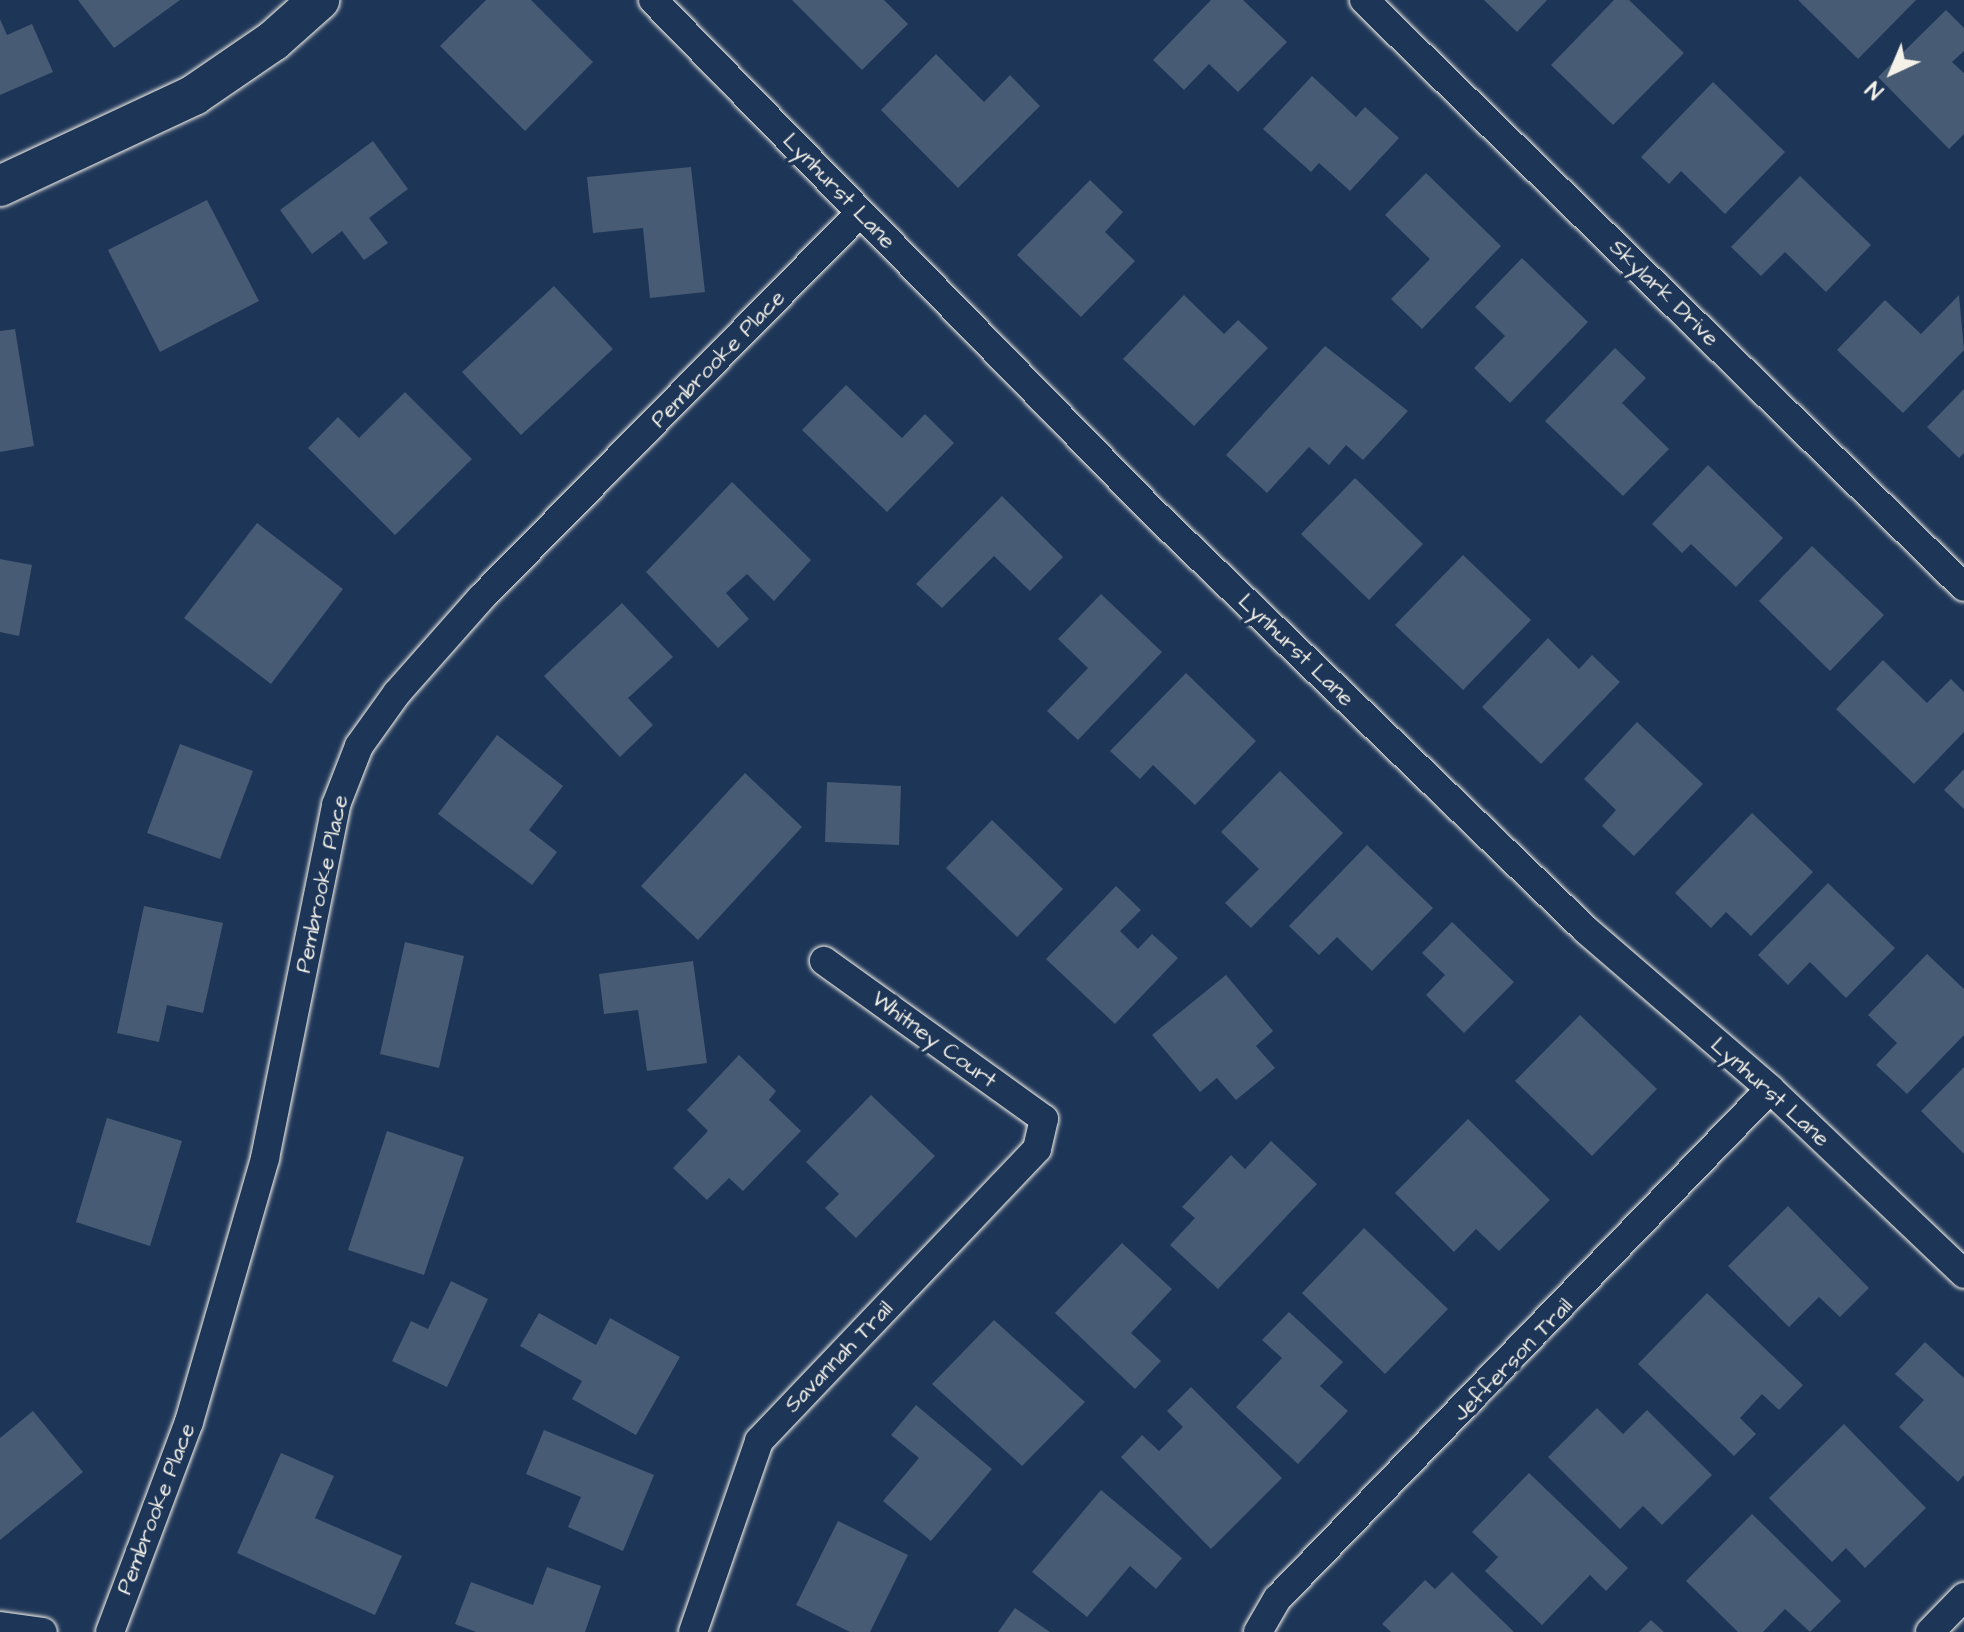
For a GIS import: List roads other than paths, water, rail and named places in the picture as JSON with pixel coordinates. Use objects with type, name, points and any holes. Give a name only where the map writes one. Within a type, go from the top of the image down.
[{"type":"street","points":[[0,186],[194,95],[273,41],[319,0]]},
{"type":"street","name":"Lynhurst Lane","points":[[653,0],[1151,510],[1575,919],[1770,1089],[1964,1274]]},
{"type":"street","name":"Skylark Drive","points":[[1364,0],[1964,587]]},
{"type":"street","name":"Pembrooke Place","points":[[110,1632],[189,1422],[265,1158],[336,805],[359,746],[481,598],[860,213]]},
{"type":"street","name":"Whitney Court","points":[[824,961],[1044,1119]]},
{"type":"street","name":"Jefferson Trail","points":[[1258,1632],[1278,1598],[1770,1089]]},
{"type":"street","name":"Savannah Trail","points":[[693,1632],[759,1441],[1037,1149],[1044,1119]]},
{"type":"street","points":[[1930,1632],[1964,1597]]},
{"type":"street","points":[[0,1626],[43,1632]]}]
